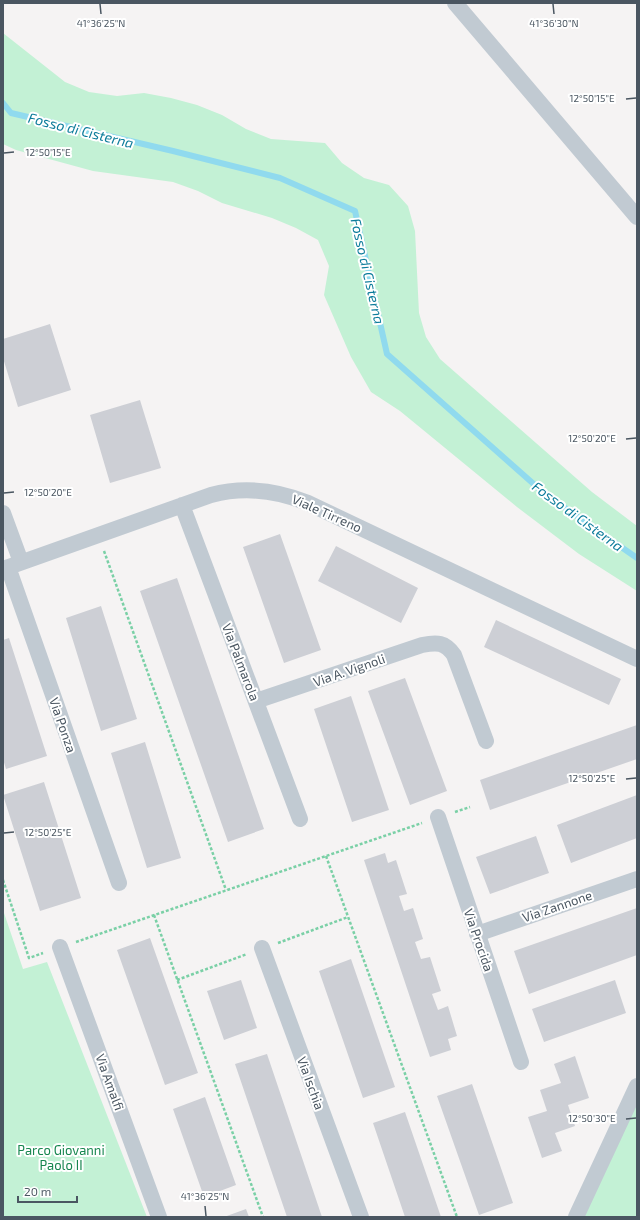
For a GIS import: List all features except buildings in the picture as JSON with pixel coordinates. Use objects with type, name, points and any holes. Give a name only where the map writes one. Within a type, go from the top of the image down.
[{"type":"street","points":[[454,3],[637,217]]},
{"type":"street","name":"Viale Tirreno","points":[[11,566],[211,495],[237,490],[262,490],[289,496],[322,509],[637,658]]},
{"type":"street","name":"Via Palmarola","points":[[182,505],[300,819]]},
{"type":"street","name":"Via Ponza","points":[[3,513],[11,566],[119,883]]},
{"type":"street","name":"Via A. Vignoli","points":[[256,701],[422,645],[434,643],[443,645],[452,652],[486,741]]},
{"type":"street","name":"Via Procida","points":[[438,817],[521,1062]]},
{"type":"street","name":"Via Zannone","points":[[477,934],[637,879]]},
{"type":"street","name":"Via Amalfi","points":[[60,947],[159,1217]]},
{"type":"street","name":"Via Ischia","points":[[262,948],[361,1217]]},
{"type":"street","points":[[576,1217],[637,1086]]},
{"type":"path","points":[[98,535],[226,890]]},
{"type":"path","points":[[3,880],[29,958],[470,807]]},
{"type":"path","points":[[326,856],[457,1217]]},
{"type":"path","points":[[154,915],[263,1217]]},
{"type":"green space","points":[[3,33],[65,82],[89,92],[117,96],[144,93],[171,98],[197,105],[222,115],[246,129],[271,139],[325,143],[342,163],[364,178],[389,185],[408,206],[415,231],[419,313],[426,337],[440,359],[592,492],[637,526],[637,591],[579,554],[517,507],[400,411],[371,392],[351,357],[324,295],[329,266],[318,240],[296,228],[272,218],[222,203],[198,191],[173,182],[93,171],[16,150],[3,144]]},
{"type":"green space","name":"Parco Giovanni Paolo II","points":[[3,910],[23,969],[47,962],[147,1217],[3,1217]]},
{"type":"green space","points":[[637,1101],[637,1217],[582,1217]]},
{"type":"waterway","name":"Fosso di Cisterna","points":[[3,103],[11,113],[280,178],[355,211],[387,354],[545,494],[637,558]]}]
